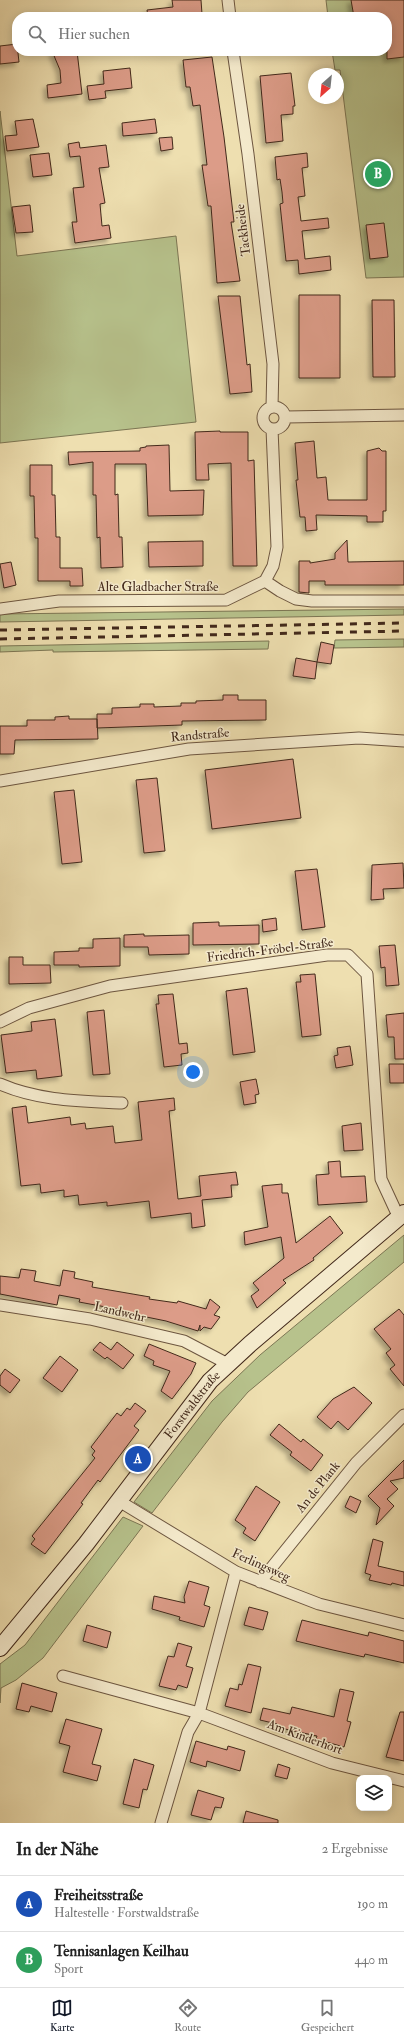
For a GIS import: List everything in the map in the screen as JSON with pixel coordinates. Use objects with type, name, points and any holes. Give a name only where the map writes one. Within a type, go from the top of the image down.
[{"type":"street","points":[[228,0],[229,12]]},
{"type":"street","name":"Tackheide","points":[[234,56],[248,154],[272,364],[272,407],[267,409],[263,418],[266,425],[272,429],[277,548],[273,566],[265,582]]},
{"type":"street","points":[[272,407],[283,410],[286,417],[282,426],[272,429]]},
{"type":"street","points":[[286,417],[404,415]]},
{"type":"street","points":[[265,582],[280,592],[296,598],[312,601],[404,601]]},
{"type":"street","name":"Alte Gladbacher Straße","points":[[0,609],[59,601],[226,600],[265,582]]},
{"type":"street","name":"Randstraße","points":[[0,781],[189,749],[359,738],[404,741]]},
{"type":"street","name":"Friedrich-Fröbel-Straße","points":[[0,1022],[29,1008],[110,986],[327,955],[348,955],[366,974],[381,1178],[401,1215]]},
{"type":"street","points":[[0,1084],[18,1092],[53,1099],[122,1103]]},
{"type":"street","name":"Forstwaldstraße","points":[[0,1648],[119,1501],[210,1381],[401,1215]]},
{"type":"street","name":"Landwehr","points":[[0,1305],[90,1319],[184,1341],[228,1364]]},
{"type":"street","name":"An de Plank","points":[[260,1582],[356,1463],[404,1415]]},
{"type":"street","name":"Ferlingsweg","points":[[119,1501],[236,1572],[319,1604],[404,1625]]},
{"type":"street","points":[[161,1823],[188,1732],[199,1714],[236,1572]]},
{"type":"street","name":"Am Kinderhort","points":[[63,1676],[199,1714],[332,1763],[404,1781]]},
{"type":"green space","points":[[326,0],[404,0],[404,277],[366,278],[344,102],[344,68],[335,68],[333,56],[392,56],[392,12],[327,12]]},
{"type":"green space","points":[[0,111],[17,256],[176,236],[196,422],[0,443]]},
{"type":"green space","points":[[404,609],[404,615],[0,622],[0,614]]},
{"type":"green space","points":[[404,639],[404,647],[334,648],[335,640]]},
{"type":"green space","points":[[269,641],[268,649],[53,652],[53,650],[0,652],[0,646]]},
{"type":"green space","points":[[404,1235],[404,1262],[248,1392],[222,1422],[152,1513],[134,1502],[212,1401],[260,1355]]},
{"type":"green space","points":[[123,1517],[143,1526],[43,1658],[16,1680],[1,1688],[0,1703],[0,1664],[25,1645]]},
{"type":"building","points":[[172,0],[201,0],[202,12],[147,12],[147,10],[173,7]]},
{"type":"building","points":[[351,0],[404,0],[404,57],[387,59],[387,56],[392,56],[392,12],[353,12]]},
{"type":"building","points":[[12,45],[12,56],[18,56],[19,62],[0,64],[0,46]]},
{"type":"building","points":[[54,56],[78,56],[82,94],[48,98],[47,85],[61,83],[60,70]]},
{"type":"building","points":[[212,57],[224,137],[234,222],[231,222],[240,281],[217,283],[211,206],[208,206],[202,165],[207,165],[200,105],[193,106],[190,87],[186,87],[183,60]]},
{"type":"building","points":[[130,68],[132,88],[105,91],[106,98],[89,100],[87,86],[104,84],[103,71]]},
{"type":"building","points":[[291,73],[295,106],[293,106],[293,114],[281,115],[283,141],[266,143],[260,76]]},
{"type":"building","points":[[33,119],[39,147],[7,151],[5,136],[17,135],[15,121]]},
{"type":"building","points":[[155,119],[157,133],[123,136],[122,123]]},
{"type":"building","points":[[172,137],[173,149],[161,151],[159,138]]},
{"type":"building","points":[[79,142],[80,148],[106,145],[109,167],[99,168],[105,203],[100,204],[102,226],[109,225],[111,238],[75,243],[72,222],[77,222],[73,188],[84,187],[80,156],[70,157],[68,144]]},
{"type":"building","points":[[49,153],[52,175],[33,177],[30,155]]},
{"type":"building","points":[[307,153],[308,167],[302,168],[305,196],[298,197],[301,221],[328,218],[329,228],[302,231],[305,259],[330,256],[331,270],[299,274],[298,260],[286,261],[280,204],[283,203],[282,192],[280,179],[277,180],[275,157]]},
{"type":"building","points":[[30,205],[33,232],[16,233],[12,207]]},
{"type":"building","points":[[384,223],[388,257],[370,259],[366,225]]},
{"type":"building","points":[[299,295],[340,295],[340,378],[299,378]]},
{"type":"building","points":[[218,296],[240,296],[247,365],[250,364],[252,392],[230,394]]},
{"type":"building","points":[[372,300],[394,300],[395,377],[373,377]]},
{"type":"building","points":[[195,432],[248,432],[248,461],[254,460],[257,566],[233,566],[231,463],[208,464],[209,480],[196,480]]},
{"type":"building","points":[[314,441],[317,478],[326,477],[328,500],[367,500],[367,451],[379,448],[382,451],[386,451],[386,511],[383,511],[383,522],[367,522],[367,516],[316,515],[317,530],[306,531],[305,517],[300,517],[296,480],[298,480],[295,443]]},
{"type":"building","points":[[169,445],[170,491],[204,490],[203,515],[148,516],[146,464],[115,464],[115,495],[118,494],[119,537],[122,537],[123,567],[101,568],[100,537],[97,538],[96,495],[93,495],[93,462],[69,465],[68,452],[140,451],[140,448],[146,446]]},
{"type":"building","points":[[30,465],[52,465],[52,495],[55,495],[56,537],[60,537],[60,568],[82,568],[83,586],[70,586],[70,581],[38,581],[38,538],[35,538],[34,496],[30,496]]},
{"type":"building","points":[[347,540],[348,562],[404,561],[404,585],[325,585],[325,581],[309,581],[309,593],[299,592],[299,561],[310,561],[310,563],[335,559],[335,553]]},
{"type":"building","points":[[203,541],[203,566],[149,567],[148,542]]},
{"type":"building","points":[[11,562],[16,585],[4,588],[0,564]]},
{"type":"building","points":[[321,642],[334,645],[331,664],[317,662]]},
{"type":"building","points":[[296,658],[317,662],[315,679],[293,676]]},
{"type":"building","points":[[223,695],[238,695],[238,700],[266,700],[266,720],[182,721],[182,725],[97,728],[97,714],[112,714],[112,708],[140,707],[140,704],[154,704],[154,707],[181,706],[181,703],[223,700]]},
{"type":"building","points":[[69,716],[69,719],[97,719],[98,739],[15,740],[14,754],[0,754],[0,726],[27,726],[27,720],[55,720],[55,717]]},
{"type":"building","points":[[293,759],[301,818],[212,829],[205,770]]},
{"type":"building","points":[[157,778],[165,851],[144,853],[136,780]]},
{"type":"building","points":[[74,790],[82,862],[62,864],[54,792]]},
{"type":"building","points":[[403,863],[404,888],[383,889],[384,899],[371,900],[372,865]]},
{"type":"building","points":[[317,869],[325,927],[302,930],[295,871]]},
{"type":"building","points":[[276,918],[277,930],[263,932],[262,920]]},
{"type":"building","points":[[219,922],[219,926],[259,925],[259,944],[193,945],[193,923]]},
{"type":"building","points":[[144,934],[144,936],[189,935],[189,954],[149,955],[148,947],[124,947],[124,935]]},
{"type":"building","points":[[120,938],[120,966],[79,967],[79,965],[54,965],[54,952],[79,951],[79,948],[93,948],[93,939]]},
{"type":"building","points":[[395,945],[399,985],[386,986],[385,967],[381,968],[379,946]]},
{"type":"building","points":[[9,957],[23,957],[23,965],[50,965],[51,983],[9,984]]},
{"type":"building","points":[[315,974],[321,1035],[302,1037],[296,982],[301,982],[300,975]]},
{"type":"building","points":[[247,988],[255,1052],[233,1055],[226,991]]},
{"type":"building","points":[[173,994],[179,1044],[187,1043],[188,1053],[181,1054],[182,1065],[164,1067],[156,1004],[159,1004],[158,995]]},
{"type":"building","points":[[104,1010],[110,1074],[93,1075],[87,1012]]},
{"type":"building","points":[[404,1013],[404,1059],[395,1059],[394,1037],[388,1037],[386,1015]]},
{"type":"building","points":[[55,1019],[62,1076],[37,1079],[36,1070],[6,1073],[1,1035],[32,1031],[31,1022]]},
{"type":"building","points":[[350,1046],[353,1065],[336,1068],[334,1056],[338,1055],[337,1048]]},
{"type":"building","points":[[389,1064],[404,1064],[404,1083],[390,1083]]},
{"type":"building","points":[[256,1079],[259,1094],[255,1095],[256,1103],[244,1105],[240,1082]]},
{"type":"building","points":[[174,1098],[175,1110],[169,1111],[178,1199],[201,1196],[199,1176],[236,1172],[238,1185],[231,1185],[232,1197],[202,1200],[205,1226],[192,1228],[191,1213],[151,1218],[149,1201],[107,1206],[107,1202],[79,1205],[78,1195],[64,1197],[64,1190],[41,1193],[40,1184],[21,1186],[12,1108],[26,1106],[28,1123],[70,1117],[71,1125],[85,1123],[86,1129],[113,1126],[115,1143],[142,1140],[138,1102]]},
{"type":"building","points":[[361,1123],[363,1150],[344,1151],[342,1126]]},
{"type":"building","points":[[340,1161],[341,1177],[365,1176],[367,1202],[318,1205],[316,1175],[329,1174],[328,1162]]},
{"type":"building","points":[[282,1184],[282,1193],[288,1193],[296,1243],[330,1216],[343,1233],[313,1258],[314,1260],[283,1280],[286,1283],[257,1308],[251,1296],[259,1290],[253,1283],[284,1258],[281,1237],[245,1245],[244,1232],[268,1227],[262,1186]]},
{"type":"building","points":[[21,1269],[36,1271],[34,1281],[60,1286],[63,1270],[75,1272],[74,1278],[93,1282],[92,1287],[150,1297],[149,1299],[177,1303],[178,1301],[206,1309],[210,1299],[220,1307],[214,1315],[220,1317],[211,1329],[204,1327],[200,1331],[200,1325],[198,1331],[166,1321],[122,1312],[122,1310],[79,1302],[80,1299],[59,1295],[57,1305],[0,1294],[0,1276],[19,1278]]},
{"type":"building","points":[[399,1309],[404,1315],[404,1386],[390,1369],[395,1365],[386,1353],[391,1349],[374,1329]]},
{"type":"building","points":[[100,1342],[111,1350],[117,1342],[134,1355],[123,1369],[107,1357],[105,1359],[93,1350]]},
{"type":"building","points":[[149,1344],[196,1363],[191,1374],[172,1399],[161,1391],[170,1371],[153,1365],[154,1361],[144,1356]]},
{"type":"building","points":[[60,1356],[78,1370],[62,1392],[43,1378]]},
{"type":"building","points":[[5,1369],[20,1380],[10,1393],[0,1385],[0,1376]]},
{"type":"building","points":[[354,1387],[372,1403],[348,1430],[338,1421],[331,1429],[317,1417],[333,1399]]},
{"type":"building","points":[[135,1403],[146,1411],[134,1426],[139,1430],[100,1482],[98,1480],[81,1503],[83,1504],[45,1554],[31,1544],[35,1539],[32,1536],[95,1458],[92,1455],[95,1451],[91,1447],[117,1413],[121,1416],[127,1408],[130,1410]]},
{"type":"building","points":[[279,1424],[301,1442],[303,1439],[323,1455],[311,1471],[290,1455],[292,1452],[270,1435]]},
{"type":"building","points":[[404,1460],[404,1478],[390,1481],[398,1489],[387,1499],[394,1506],[376,1525],[380,1508],[368,1496]]},
{"type":"building","points":[[256,1486],[280,1502],[255,1541],[243,1533],[246,1528],[235,1520]]},
{"type":"building","points":[[350,1496],[361,1501],[356,1513],[345,1507]]},
{"type":"building","points":[[373,1539],[383,1542],[378,1566],[404,1572],[404,1586],[392,1583],[391,1585],[369,1580],[371,1575],[365,1573]]},
{"type":"building","points":[[189,1581],[209,1587],[204,1605],[210,1607],[204,1627],[179,1620],[180,1617],[152,1609],[154,1596],[185,1603],[184,1597]]},
{"type":"building","points":[[249,1607],[268,1612],[263,1630],[244,1625]]},
{"type":"building","points":[[302,1620],[368,1636],[369,1632],[404,1641],[404,1663],[365,1654],[364,1657],[296,1641]]},
{"type":"building","points":[[87,1625],[111,1632],[107,1648],[83,1641]]},
{"type":"building","points":[[178,1643],[192,1647],[186,1666],[193,1668],[187,1688],[178,1685],[176,1690],[159,1686],[168,1656],[174,1657]]},
{"type":"building","points":[[248,1664],[261,1667],[251,1713],[225,1706],[230,1688],[238,1690],[239,1684],[242,1685]]},
{"type":"building","points":[[22,1683],[57,1693],[52,1712],[31,1706],[29,1712],[16,1709]]},
{"type":"building","points":[[340,1689],[354,1692],[347,1721],[351,1722],[344,1747],[316,1739],[317,1736],[276,1727],[277,1724],[260,1720],[263,1708],[290,1714],[292,1707],[334,1717]]},
{"type":"building","points":[[400,1712],[404,1712],[404,1761],[386,1757]]},
{"type":"building","points":[[66,1719],[102,1729],[92,1764],[101,1766],[97,1781],[63,1772],[70,1746],[59,1743]]},
{"type":"building","points":[[196,1741],[227,1750],[228,1746],[245,1751],[240,1771],[207,1761],[206,1767],[190,1762]]},
{"type":"building","points":[[134,1759],[154,1765],[147,1790],[143,1789],[139,1808],[123,1804]]},
{"type":"building","points":[[278,1764],[290,1768],[287,1779],[275,1776]]},
{"type":"building","points":[[198,1790],[224,1798],[221,1808],[215,1807],[211,1820],[191,1815]]},
{"type":"building","points":[[246,1811],[278,1820],[278,1823],[243,1823]]},
{"type":"railway","points":[[0,630],[404,623]]},
{"type":"railway","points":[[0,639],[404,631]]},
{"type":"place","name":"Tennisanlagen Keilhau","points":[[378,174]]},
{"type":"place","name":"Freiheitsstraße","points":[[138,1459]]}]
